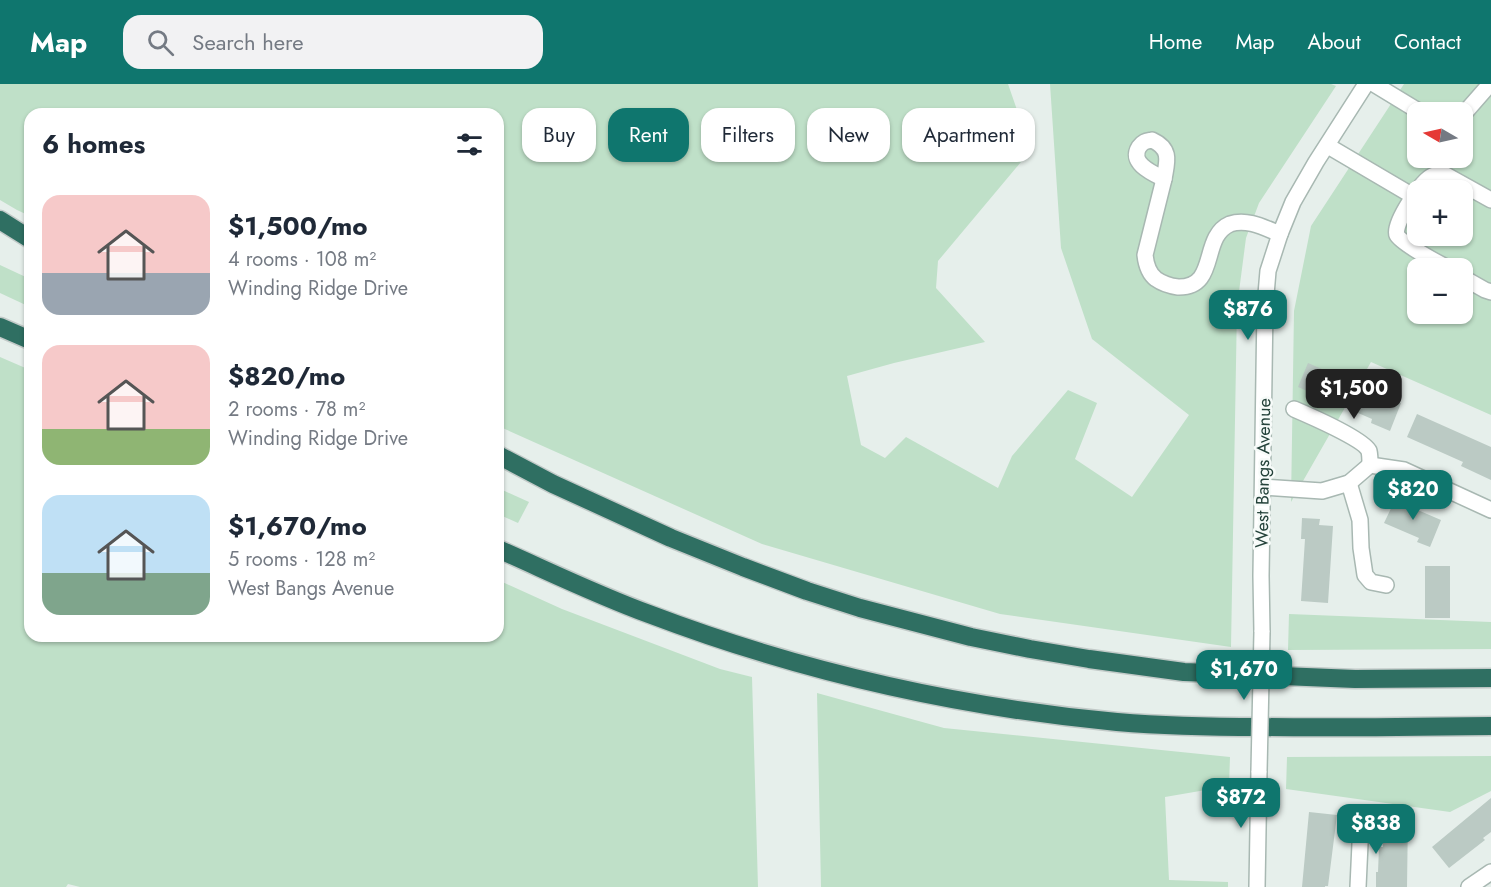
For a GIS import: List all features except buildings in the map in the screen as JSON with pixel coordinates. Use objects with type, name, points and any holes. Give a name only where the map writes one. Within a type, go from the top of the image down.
[{"type":"highway","points":[[0,220],[24,237]]},
{"type":"highway","points":[[0,231],[24,239]]},
{"type":"highway","points":[[2,328],[24,337]]},
{"type":"highway","points":[[504,458],[553,484],[672,538],[743,567],[860,608],[971,637],[1089,659],[1184,672],[1355,679],[1491,678]]},
{"type":"highway","points":[[504,552],[607,597],[694,631],[840,675],[955,700],[1075,718],[1181,726],[1347,728],[1491,726]]},
{"type":"street","name":"West Bangs Avenue","points":[[1257,887],[1265,306],[1268,271],[1280,234],[1298,192],[1366,84]]},
{"type":"street","points":[[1374,84],[1407,104]]},
{"type":"street","points":[[1473,103],[1490,84]]},
{"type":"street","points":[[1328,146],[1407,192]]},
{"type":"street","points":[[1426,180],[1437,174],[1446,175],[1455,180]]},
{"type":"street","points":[[1164,179],[1145,255],[1149,272],[1162,283],[1182,287],[1198,281],[1208,266],[1217,234],[1231,224],[1246,222],[1280,234]]},
{"type":"street","points":[[1473,190],[1491,200]]},
{"type":"street","points":[[1407,207],[1396,231],[1397,235],[1407,244]]},
{"type":"street","points":[[1411,246],[1431,258]]},
{"type":"street","points":[[1473,284],[1491,292]]},
{"type":"street","points":[[1294,409],[1350,436],[1364,446],[1368,451],[1370,465]]},
{"type":"street","points":[[1263,487],[1322,490],[1349,483],[1370,465],[1404,470],[1491,510]]},
{"type":"street","points":[[1349,483],[1360,520],[1365,575],[1371,582],[1386,585]]},
{"type":"street","points":[[1358,887],[1361,822]]},
{"type":"street","points":[[1469,887],[1491,872]]},
{"type":"green space","points":[[0,84],[1008,84],[1016,108],[902,108],[902,162],[1021,162],[938,261],[936,288],[985,342],[847,376],[861,445],[885,458],[906,437],[998,488],[1012,456],[1068,390],[1097,403],[1075,459],[1132,497],[1189,415],[1092,339],[1061,248],[1050,84],[1331,84],[1336,86],[1259,203],[1246,238],[1237,307],[1231,647],[1000,614],[762,544],[504,429],[504,108],[24,108],[24,213],[0,200]]},
{"type":"green space","points":[[1404,84],[1491,84],[1491,415],[1371,362],[1291,502],[1294,311],[1311,226]]},
{"type":"green space","points":[[0,265],[24,276],[24,304],[0,293]]},
{"type":"green space","points":[[0,357],[24,367],[24,642],[504,642],[504,583],[562,609],[720,669],[752,677],[758,887],[80,887],[68,884],[66,887],[0,887]]},
{"type":"green space","points":[[504,491],[529,502],[518,523],[504,517]]},
{"type":"green space","points":[[1289,614],[1491,622],[1491,649],[1288,650]]},
{"type":"green space","points":[[817,693],[944,728],[1230,757],[1229,786],[1165,797],[1169,880],[1228,882],[1228,887],[821,887]]},
{"type":"green space","points":[[1491,756],[1491,791],[1450,812],[1286,789],[1287,757]]}]
